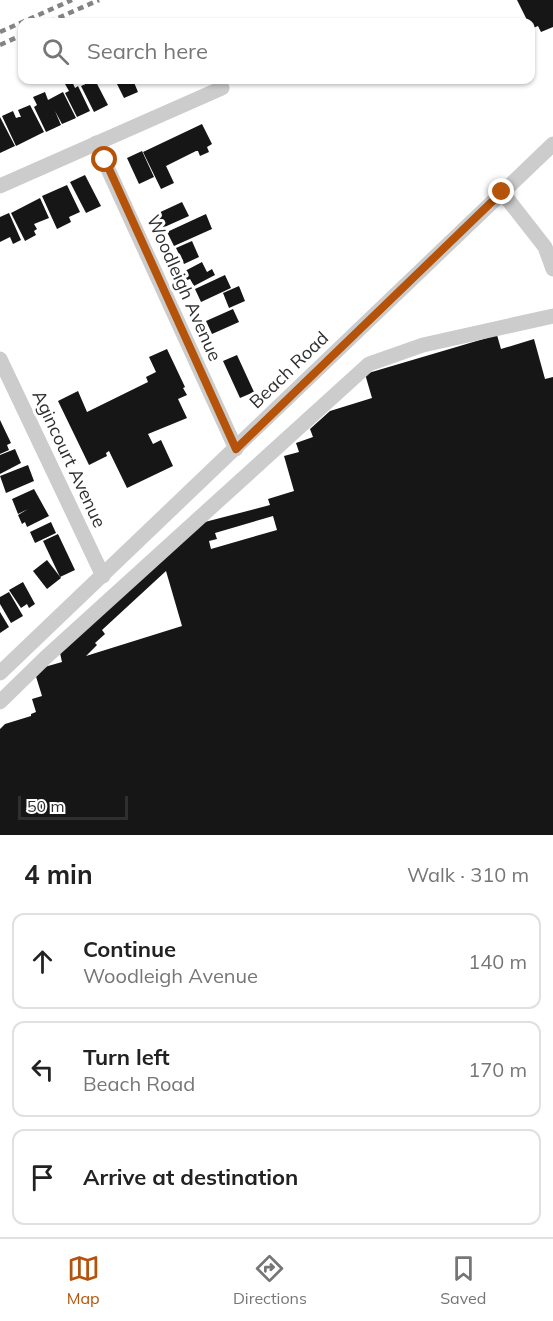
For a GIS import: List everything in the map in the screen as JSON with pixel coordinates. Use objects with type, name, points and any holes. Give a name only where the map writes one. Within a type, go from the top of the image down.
[{"type":"street","points":[[0,186],[222,88]]},
{"type":"street","name":"Woodleigh Avenue","points":[[96,143],[236,449]]},
{"type":"street","name":"Beach Road","points":[[0,673],[553,144]]},
{"type":"street","points":[[502,192],[545,247],[553,269]]},
{"type":"street","points":[[0,702],[45,658],[369,364],[423,345],[553,316]]},
{"type":"street","name":"Agincourt Avenue","points":[[0,359],[103,576]]},
{"type":"building","points":[[517,0],[553,0],[553,27],[541,32],[538,26],[535,27],[535,18],[526,18]]},
{"type":"building","points":[[65,84],[73,84],[75,88],[78,86],[90,111],[77,117],[65,93],[69,91]]},
{"type":"building","points":[[97,84],[108,105],[94,112],[81,86]]},
{"type":"building","points":[[117,84],[135,84],[138,92],[124,98]]},
{"type":"building","points":[[45,92],[48,100],[63,92],[76,118],[62,124],[55,111],[61,125],[46,132],[34,107],[37,105],[33,97]]},
{"type":"building","points":[[30,105],[44,132],[16,146],[2,116],[13,111],[16,118],[21,117],[18,110]]},
{"type":"building","points":[[0,117],[15,146],[0,153]]},
{"type":"building","points":[[202,124],[212,144],[207,147],[209,152],[200,156],[196,151],[166,166],[174,183],[161,189],[143,152]]},
{"type":"building","points":[[142,151],[154,177],[139,184],[127,158]]},
{"type":"building","points":[[85,175],[101,206],[86,213],[70,182]]},
{"type":"building","points":[[67,185],[80,212],[69,217],[71,222],[57,229],[42,196]]},
{"type":"building","points":[[40,198],[49,218],[34,224],[37,229],[34,231],[36,235],[25,241],[11,213]]},
{"type":"building","points":[[182,202],[189,216],[160,229],[154,215]]},
{"type":"building","points":[[9,213],[21,240],[13,244],[10,237],[0,242],[0,217]]},
{"type":"building","points":[[206,214],[212,229],[174,246],[167,232]]},
{"type":"building","points":[[192,241],[199,257],[184,264],[176,248]]},
{"type":"building","points":[[202,262],[207,272],[212,269],[215,275],[194,286],[183,272]]},
{"type":"building","points":[[225,275],[231,288],[201,302],[195,289]]},
{"type":"building","points":[[239,286],[245,301],[229,308],[223,293]]},
{"type":"building","points":[[233,309],[239,322],[212,334],[206,321]]},
{"type":"building","points":[[497,335],[501,349],[534,339],[545,379],[553,377],[553,835],[0,835],[0,729],[5,724],[31,716],[36,712],[32,699],[42,696],[34,670],[62,662],[60,653],[201,523],[270,505],[268,499],[294,491],[284,456],[299,452],[296,443],[313,437],[310,429],[330,411],[372,398],[365,374]],"holes":[[[273,516],[277,530],[211,549],[209,541],[217,539],[215,533]],[[166,571],[182,626],[86,656],[105,634],[102,630]]]},
{"type":"building","points":[[167,349],[185,387],[183,388],[187,395],[178,399],[187,418],[148,434],[153,444],[161,440],[173,466],[127,488],[109,451],[106,453],[107,456],[89,465],[58,401],[78,391],[87,412],[148,382],[146,377],[156,372],[149,357]]},
{"type":"building","points":[[237,355],[254,392],[240,398],[223,361]]},
{"type":"building","points":[[0,420],[11,443],[7,445],[9,450],[0,454]]},
{"type":"building","points":[[15,449],[21,463],[0,474],[0,455]]},
{"type":"building","points":[[28,465],[34,481],[6,493],[0,476]]},
{"type":"building","points":[[34,489],[49,516],[27,527],[25,522],[22,524],[18,515],[28,509],[18,514],[12,499]]},
{"type":"building","points":[[51,522],[56,533],[35,543],[30,532]]},
{"type":"building","points":[[58,534],[75,570],[60,577],[43,541]]},
{"type":"building","points":[[47,560],[61,578],[47,589],[33,571]]},
{"type":"building","points":[[23,582],[35,604],[29,608],[27,604],[21,608],[9,590]]},
{"type":"building","points":[[9,592],[23,616],[11,623],[0,604],[0,597]]},
{"type":"building","points":[[0,612],[9,627],[0,633]]},
{"type":"railway","points":[[32,18],[72,0]]},
{"type":"railway","points":[[58,18],[99,0]]},
{"type":"railway","points":[[0,32],[18,24]]},
{"type":"railway","points":[[0,45],[18,37]]},
{"type":"route","points":[[105,160],[236,449],[502,192]]}]
